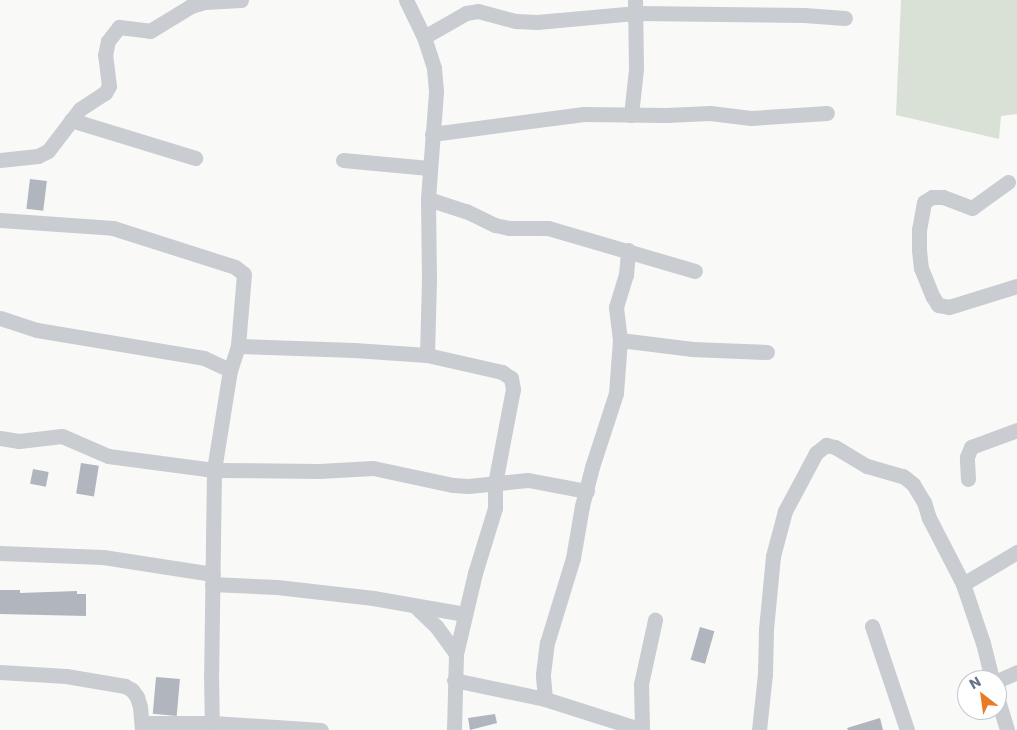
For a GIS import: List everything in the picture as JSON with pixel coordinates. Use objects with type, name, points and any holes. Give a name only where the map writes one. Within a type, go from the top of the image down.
[{"type":"street","points":[[0,160],[38,156],[48,151],[80,109],[100,97],[109,86],[105,55],[108,40],[113,31],[119,27],[150,31],[191,6],[205,1],[241,0]]},
{"type":"street","points":[[406,0],[424,37],[434,68],[436,92],[429,168],[427,356]]},
{"type":"street","points":[[424,37],[466,13],[478,11],[516,20],[537,22],[635,7],[846,18]]},
{"type":"street","points":[[631,115],[636,69],[635,7]]},
{"type":"street","points":[[432,134],[584,114],[631,115],[710,112],[751,118],[827,113]]},
{"type":"street","points":[[72,120],[195,158]]},
{"type":"street","points":[[343,160],[429,168]]},
{"type":"street","points":[[1008,182],[972,208],[943,197],[932,197],[924,202],[919,229],[919,250],[921,268],[938,305],[949,306],[1017,286]]},
{"type":"street","points":[[428,199],[454,206],[495,225],[509,228],[548,228],[695,271]]},
{"type":"street","points":[[0,220],[113,228],[242,271],[244,281],[238,346],[230,370],[214,470],[210,674],[212,726]]},
{"type":"street","points":[[545,699],[543,674],[547,643],[573,558],[587,491],[616,393],[620,340],[616,307],[626,275],[628,250]]},
{"type":"street","points":[[0,318],[37,330],[204,358],[230,370]]},
{"type":"street","points":[[620,340],[692,350],[766,352]]},
{"type":"street","points":[[238,346],[354,350],[427,356],[502,372],[511,378],[513,389],[495,483],[495,508],[465,614],[456,654],[454,730]]},
{"type":"street","points":[[968,478],[966,457],[971,446],[1017,430]]},
{"type":"street","points":[[0,438],[19,441],[62,436],[108,456],[214,470],[319,471],[372,468],[453,485],[468,486],[528,480],[587,491]]},
{"type":"street","points":[[759,730],[773,556],[785,510],[816,453],[826,445],[835,447],[857,462],[903,476],[910,480],[924,502],[929,518],[963,584],[984,643],[990,670]]},
{"type":"street","points":[[963,584],[1017,552]]},
{"type":"street","points":[[0,554],[103,558],[212,579],[413,605],[465,614]]},
{"type":"street","points":[[413,605],[436,626],[456,654]]},
{"type":"street","points":[[454,680],[545,699],[642,730],[641,684],[655,620]]},
{"type":"street","points":[[872,626],[908,730]]},
{"type":"street","points":[[0,672],[66,676],[125,686],[132,690],[137,697],[142,726],[212,726],[321,730]]},
{"type":"shaded area","points":[[901,0],[1017,0],[1017,114],[1001,116],[999,139],[896,115]]},
{"type":"building","points":[[30,179],[47,181],[43,211],[26,209]]},
{"type":"building","points":[[81,463],[99,466],[94,496],[76,494]]},
{"type":"building","points":[[33,469],[49,472],[46,487],[30,484]]},
{"type":"building","points":[[0,590],[20,590],[20,593],[77,591],[77,594],[86,594],[86,616],[0,614]]},
{"type":"building","points":[[700,627],[714,631],[705,664],[691,660]]},
{"type":"building","points":[[156,677],[180,679],[177,716],[153,714]]},
{"type":"building","points":[[495,714],[497,723],[470,730],[468,718]]},
{"type":"building","points":[[880,718],[883,730],[848,730],[847,728]]}]
